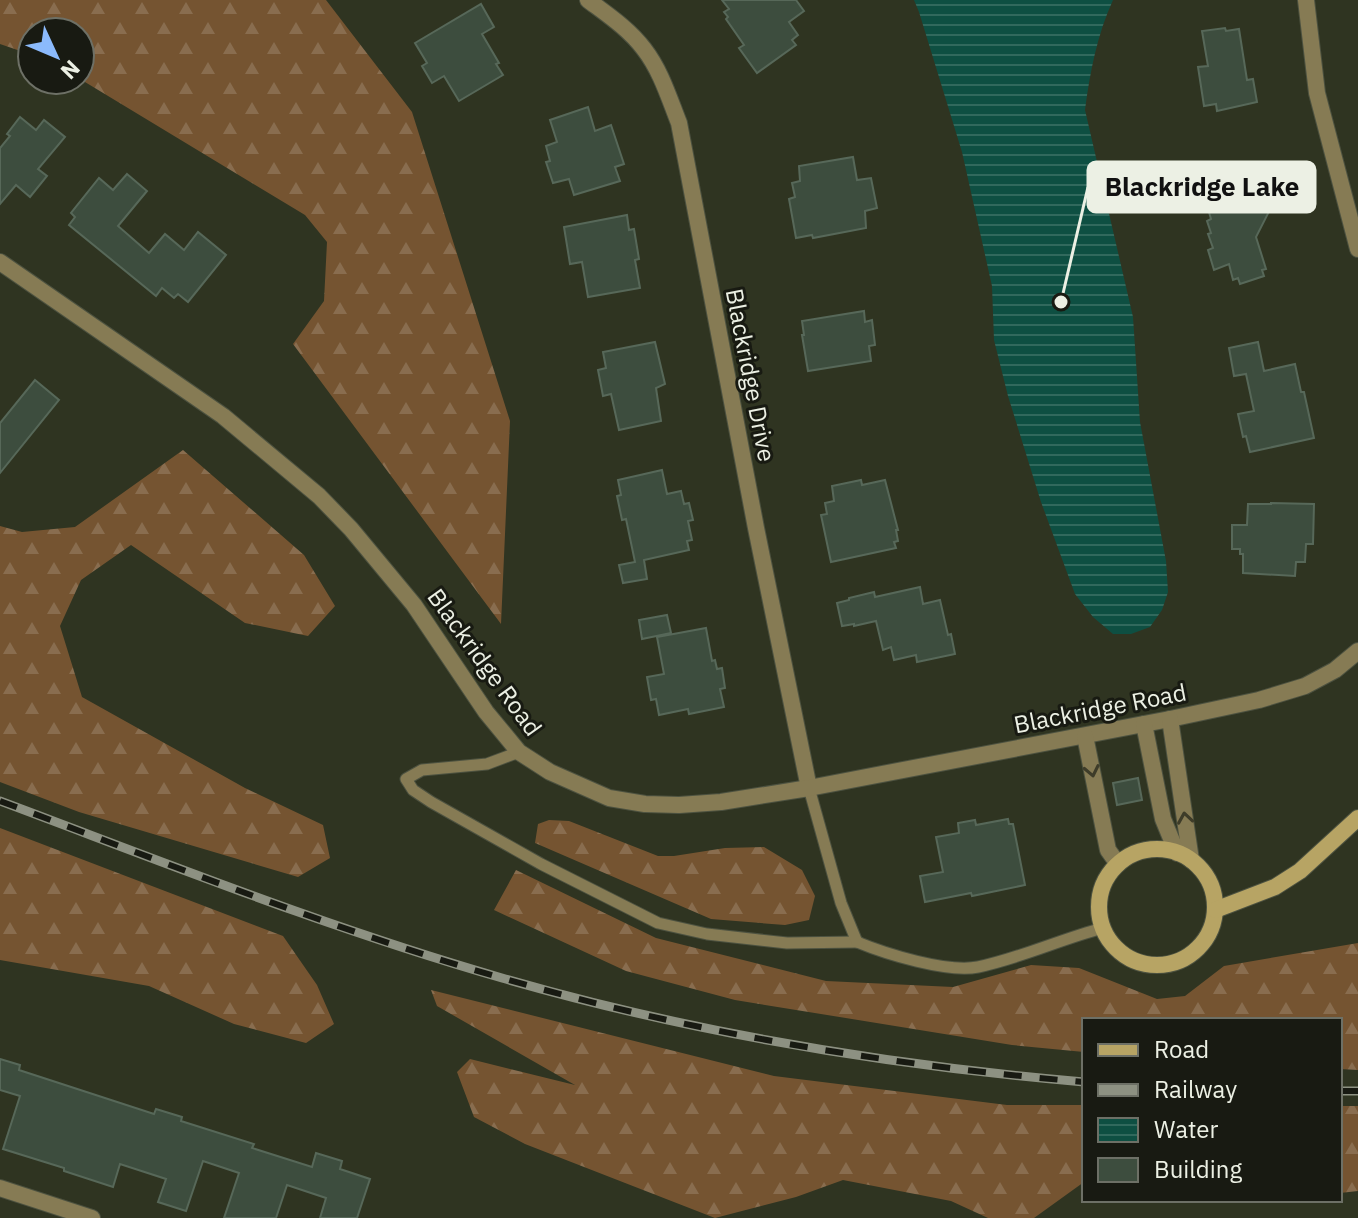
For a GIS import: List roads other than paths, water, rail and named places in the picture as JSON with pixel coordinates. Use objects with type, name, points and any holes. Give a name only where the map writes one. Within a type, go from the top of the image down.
[{"type":"street","name":"Blackridge Drive","points":[[588,0],[618,21],[645,49],[662,79],[679,123],[809,788]]},
{"type":"street","points":[[1306,0],[1317,93],[1358,249]]},
{"type":"street","name":"Blackridge Road","points":[[0,262],[223,416],[319,496],[351,529],[414,605],[486,712],[519,752],[550,772],[609,798],[645,804],[721,802],[1085,736],[1259,700],[1305,686],[1335,670],[1358,651]]},
{"type":"street","points":[[1170,719],[1184,856]]},
{"type":"street","points":[[1144,724],[1163,819],[1184,856]]},
{"type":"street","points":[[1085,736],[1108,850],[1118,864]]},
{"type":"street","points":[[1215,910],[1275,887],[1300,871],[1358,818]]},
{"type":"street","points":[[1162,849],[1184,856],[1202,870],[1214,895],[1215,910],[1207,937],[1198,948],[1173,963],[1145,964],[1131,959],[1119,951],[1103,928],[1099,905],[1104,883],[1118,864],[1146,850],[1162,849]]},
{"type":"street","points":[[0,1188],[92,1218]]},
{"type":"lane","points":[[519,752],[487,764],[422,770],[406,779],[413,790],[431,802],[541,864],[658,923],[707,934],[787,943],[858,942],[878,951],[937,966],[975,968],[1103,928]]},
{"type":"lane","points":[[809,788],[841,903],[858,942]]},
{"type":"water","points":[[914,0],[1113,0],[1095,54],[1085,110],[1133,317],[1140,422],[1166,561],[1168,592],[1162,610],[1150,627],[1131,634],[1113,634],[1093,617],[1075,594],[1041,502],[994,340],[992,286],[962,152]]},
{"type":"railway","points":[[0,801],[312,917],[438,959],[573,998],[790,1044],[937,1066],[1082,1082]]},
{"type":"railway","points":[[1342,1091],[1358,1091]]},
{"type":"place","name":"Blackridge Lake","points":[[1061,302]]}]
